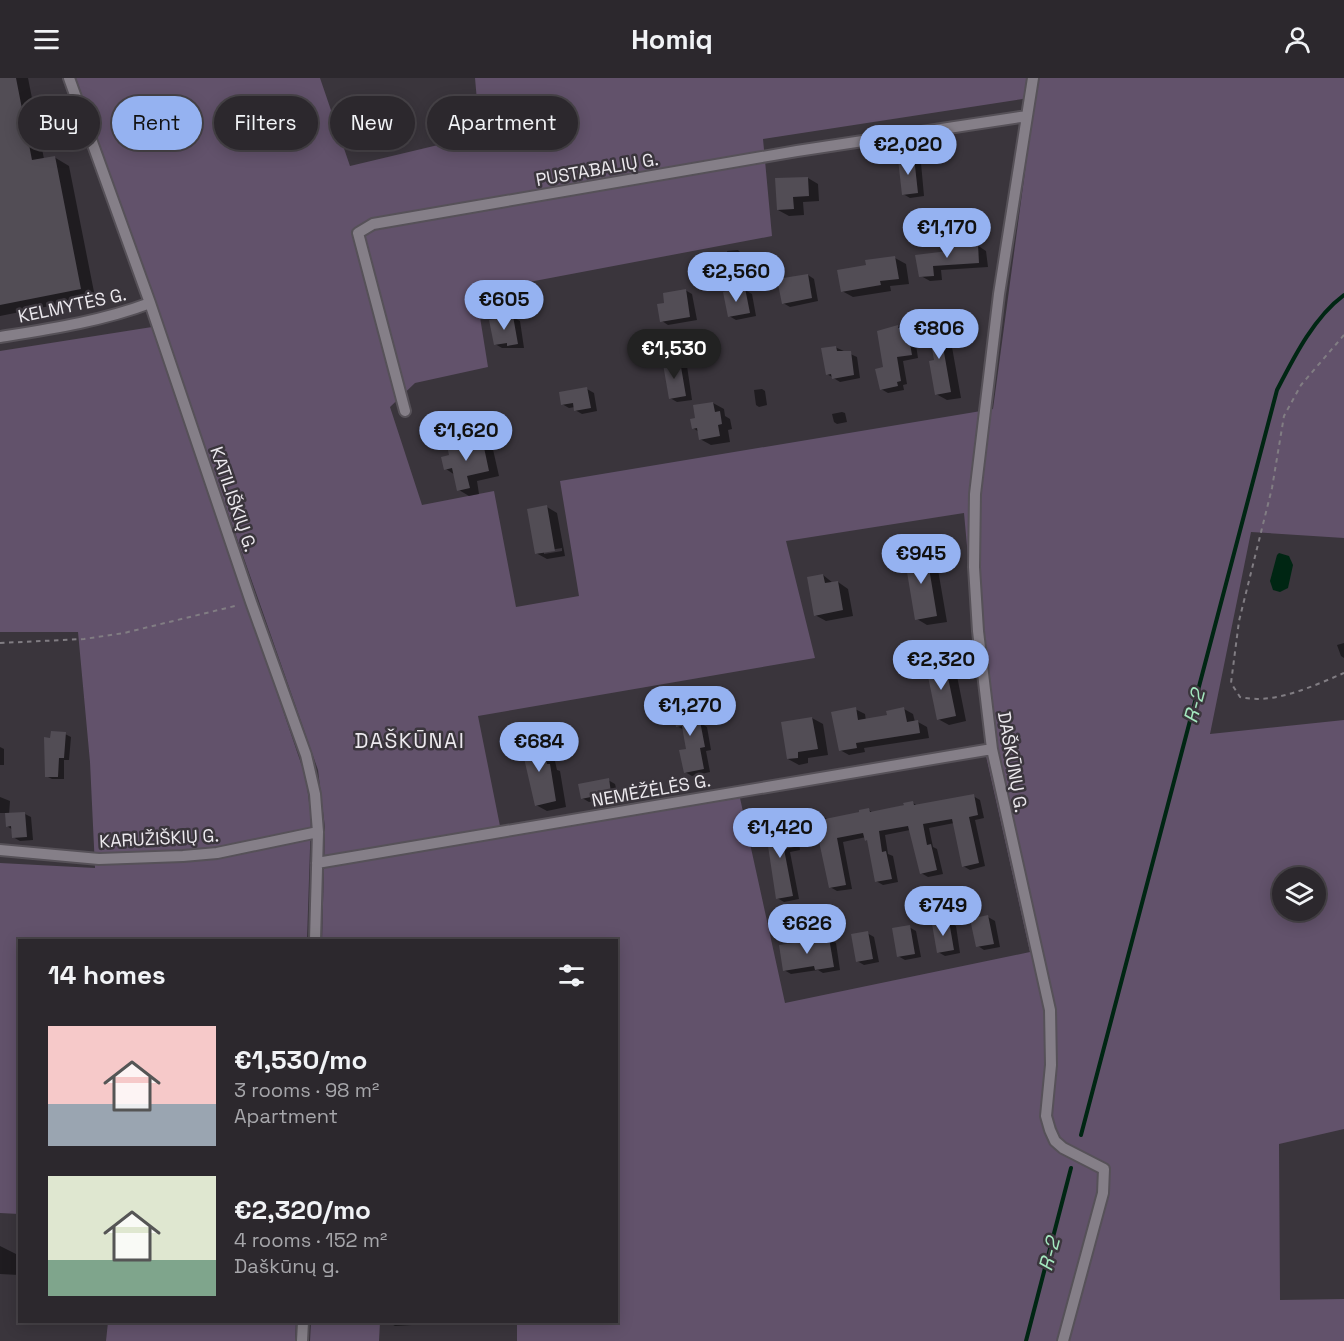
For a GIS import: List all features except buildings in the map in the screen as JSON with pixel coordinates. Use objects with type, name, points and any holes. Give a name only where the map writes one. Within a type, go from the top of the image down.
[{"type":"street","name":"KATILIŠKIŲ G.","points":[[69,78],[150,303],[251,602],[306,756],[315,794],[318,832],[315,939]]},
{"type":"street","name":"DAŠKŪNŲ G.","points":[[1032,78],[999,294],[975,494],[974,567],[977,621],[992,749],[1050,1010],[1051,1065],[1046,1116],[1055,1141],[1063,1148],[1104,1169],[1103,1193],[1063,1341]]},
{"type":"street","name":"PUSTABALIŲ G.","points":[[405,411],[358,233],[373,224],[786,153],[1026,116]]},
{"type":"street","name":"KELMYTĖS G.","points":[[0,337],[134,310],[150,303]]},
{"type":"street","name":"NEMĖŽĖLĖS G.","points":[[317,863],[992,749]]},
{"type":"street","name":"KARUŽIŠKIŲ G.","points":[[0,850],[99,859],[183,856],[217,854],[318,832]]},
{"type":"street","points":[[303,1323],[303,1341]]},
{"type":"path","points":[[1344,335],[1301,386],[1284,416],[1272,488],[1239,621],[1231,683],[1240,697],[1259,699],[1309,688],[1344,673]]},
{"type":"path","points":[[0,643],[84,639],[124,633],[251,602]]},
{"type":"shaded area","points":[[76,78],[320,78],[330,107],[330,150],[345,150],[350,166],[427,148],[427,150],[578,150],[578,96],[477,96],[475,78],[1344,78],[1344,538],[1251,532],[1210,734],[1344,720],[1344,1129],[1279,1144],[1280,1300],[1344,1299],[1344,1341],[517,1341],[517,1323],[618,1323],[618,939],[322,939],[325,828],[318,770],[100,147],[100,96],[82,96]],"holes":[[[1035,97],[993,409],[560,481],[579,596],[516,607],[494,491],[422,505],[390,407],[415,383],[488,367],[476,292],[772,236],[763,139]],[[964,513],[986,756],[1030,952],[785,1003],[740,798],[502,836],[478,716],[815,658],[786,541]]]},
{"type":"shaded area","points":[[152,327],[306,778],[311,818],[307,939],[18,939],[18,1214],[0,1213],[0,863],[95,868],[90,762],[78,632],[0,632],[0,351]]},
{"type":"shaded area","points":[[1279,553],[1289,556],[1293,565],[1288,588],[1280,592],[1273,590],[1270,581]]},
{"type":"shaded area","points":[[108,1323],[296,1323],[295,1341],[106,1341]]},
{"type":"shaded area","points":[[311,1323],[380,1323],[379,1341],[310,1341]]},
{"type":"waterway","name":"R-2","points":[[1081,1135],[1277,390],[1314,326],[1323,314],[1344,295]]},
{"type":"waterway","name":"R-2","points":[[1026,1341],[1071,1168]]},
{"type":"district","name":"DAŠKŪNAI","points":[[410,740]]}]
